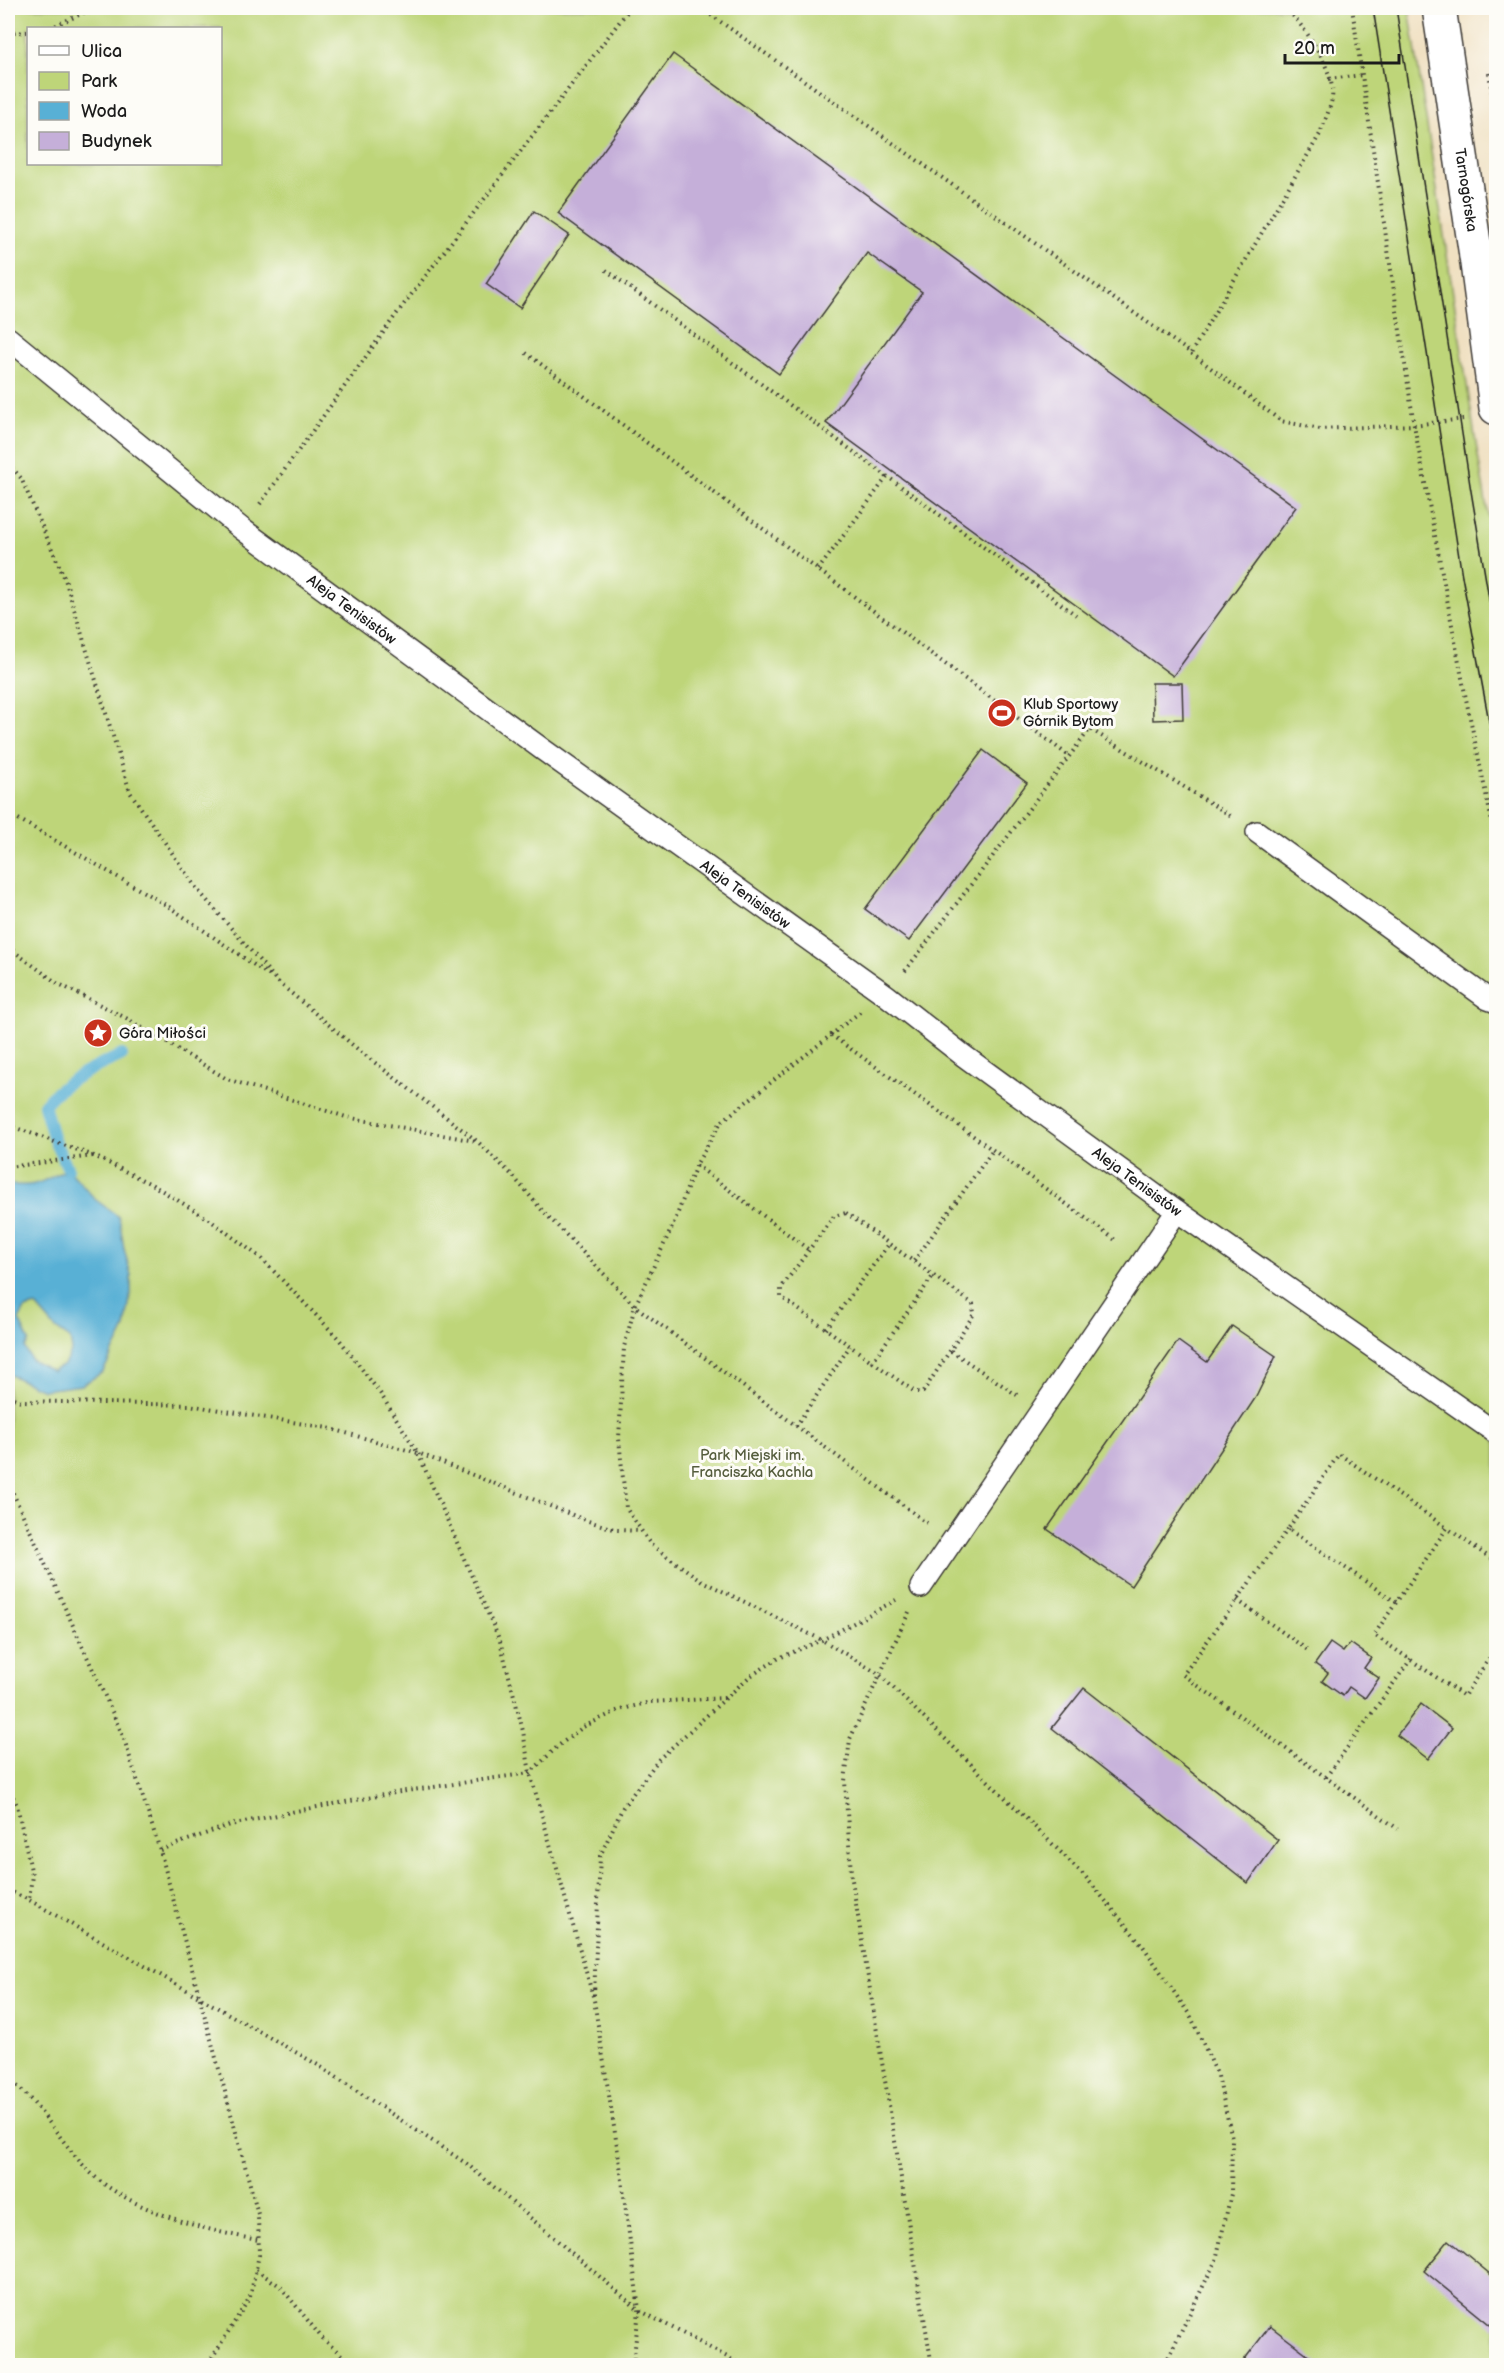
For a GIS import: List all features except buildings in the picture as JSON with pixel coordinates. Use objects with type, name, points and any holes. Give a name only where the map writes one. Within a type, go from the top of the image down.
[{"type":"street","name":"Tarnogórska","points":[[1439,8],[1486,256],[1483,413]]},
{"type":"lane","name":"Aleja Tenisistów","points":[[8,338],[242,529],[542,749],[886,995],[964,1056],[1177,1211],[1497,1433]]},
{"type":"lane","points":[[1257,832],[1488,999],[1497,1002]]},
{"type":"lane","points":[[921,1587],[1177,1211]]},
{"type":"path","points":[[52,27],[94,8]]},
{"type":"path","points":[[242,529],[398,312],[630,8]]},
{"type":"path","points":[[700,8],[1191,353],[1281,421],[1320,429],[1414,424],[1483,413]]},
{"type":"path","points":[[1191,353],[1320,134],[1332,96],[1327,69],[1299,21],[1285,8]]},
{"type":"path","points":[[1352,8],[1414,424],[1466,699],[1497,841]]},
{"type":"path","points":[[8,33],[27,32]]},
{"type":"path","points":[[1329,79],[1362,75]]},
{"type":"path","points":[[606,270],[1076,615]]},
{"type":"path","points":[[526,353],[1069,756]]},
{"type":"path","points":[[8,463],[21,478],[65,579],[130,792],[197,890],[278,982]]},
{"type":"path","points":[[818,570],[887,477]]},
{"type":"path","points":[[1164,2366],[1216,2260],[1232,2194],[1232,2138],[1218,2076],[1191,2016],[1143,1946],[1084,1875],[879,1674],[822,1640],[702,1581],[651,1545],[626,1508],[619,1439],[624,1347],[635,1306],[674,1223],[696,1165],[721,1122],[852,1017],[886,995],[1090,729],[1257,832]]},
{"type":"path","points":[[8,813],[171,908],[278,982],[361,1052],[477,1142],[512,1175],[635,1306],[951,1541]]},
{"type":"path","points":[[8,947],[57,983],[126,1018],[227,1079],[346,1117],[477,1142]]},
{"type":"path","points":[[831,1035],[993,1150],[1143,1261]]},
{"type":"path","points":[[8,1125],[94,1155],[151,1184],[207,1218],[261,1258],[339,1339],[380,1393],[418,1453],[500,1641],[523,1731],[530,1773],[594,2000],[620,2165],[639,2310],[633,2366]]},
{"type":"path","points":[[914,1261],[993,1150]]},
{"type":"path","points":[[8,1167],[94,1155]]},
{"type":"path","points":[[696,1165],[809,1250]]},
{"type":"path","points":[[846,1213],[914,1261],[972,1304],[974,1314],[923,1392],[915,1392],[781,1298],[781,1288],[834,1216],[846,1213]]},
{"type":"path","points":[[826,1329],[889,1244]]},
{"type":"path","points":[[872,1362],[933,1276]]},
{"type":"path","points":[[796,1426],[850,1346]]},
{"type":"path","points":[[951,1351],[1040,1410]]},
{"type":"path","points":[[8,1396],[21,1401],[189,1405],[328,1428],[418,1453],[585,1520],[618,1530],[641,1531]]},
{"type":"path","points":[[1398,1829],[1183,1675],[1339,1454],[1497,1562]]},
{"type":"path","points":[[8,1482],[123,1736],[160,1850],[258,2214],[259,2255],[250,2297],[207,2366]]},
{"type":"path","points":[[1447,1528],[1374,1635],[1464,1696],[1497,1648]]},
{"type":"path","points":[[1288,1529],[1396,1602]]},
{"type":"path","points":[[594,2000],[600,1856],[623,1807],[659,1760],[748,1677],[779,1658],[822,1640],[921,1587]]},
{"type":"path","points":[[921,1587],[850,1739],[845,1781],[851,1874],[932,2366]]},
{"type":"path","points":[[1237,1600],[1310,1650]]},
{"type":"path","points":[[1326,1777],[1411,1659]]},
{"type":"path","points":[[160,1850],[230,1825],[271,1816],[406,1791],[530,1773],[583,1726],[619,1710],[650,1702],[725,1698]]},
{"type":"path","points":[[8,1786],[17,1805],[32,1875],[28,1900]]},
{"type":"path","points":[[8,1890],[318,2065],[467,2164],[639,2310],[744,2366]]},
{"type":"path","points":[[8,2078],[21,2088],[40,2110],[84,2166],[108,2185],[164,2216],[222,2234],[258,2240]]},
{"type":"path","points":[[256,2270],[280,2286],[322,2338],[344,2357],[359,2366]]},
{"type":"green space","name":"Park Miejski im. Franciszka Kachla","points":[[8,8],[1409,8],[1496,561],[1496,2365],[8,2366]]},
{"type":"water","points":[[68,1169],[96,1200],[119,1217],[131,1275],[131,1292],[125,1328],[103,1372],[82,1385],[43,1390],[8,1374],[8,1184],[33,1184]],"holes":[[[36,1306],[56,1329],[70,1339],[72,1350],[64,1365],[52,1371],[31,1360],[25,1348],[29,1341],[19,1320],[25,1309]]]},
{"type":"waterway","points":[[68,1169],[54,1140],[44,1105],[70,1081],[122,1055]]},
{"type":"tram line","points":[[1373,8],[1462,576],[1496,759]]},
{"type":"tram line","points":[[1396,8],[1496,641]]},
{"type":"place","name":"Klub Sportowy Górnik Bytom","points":[[1002,713]]},
{"type":"place","name":"Góra Miłości","points":[[98,1033]]}]
